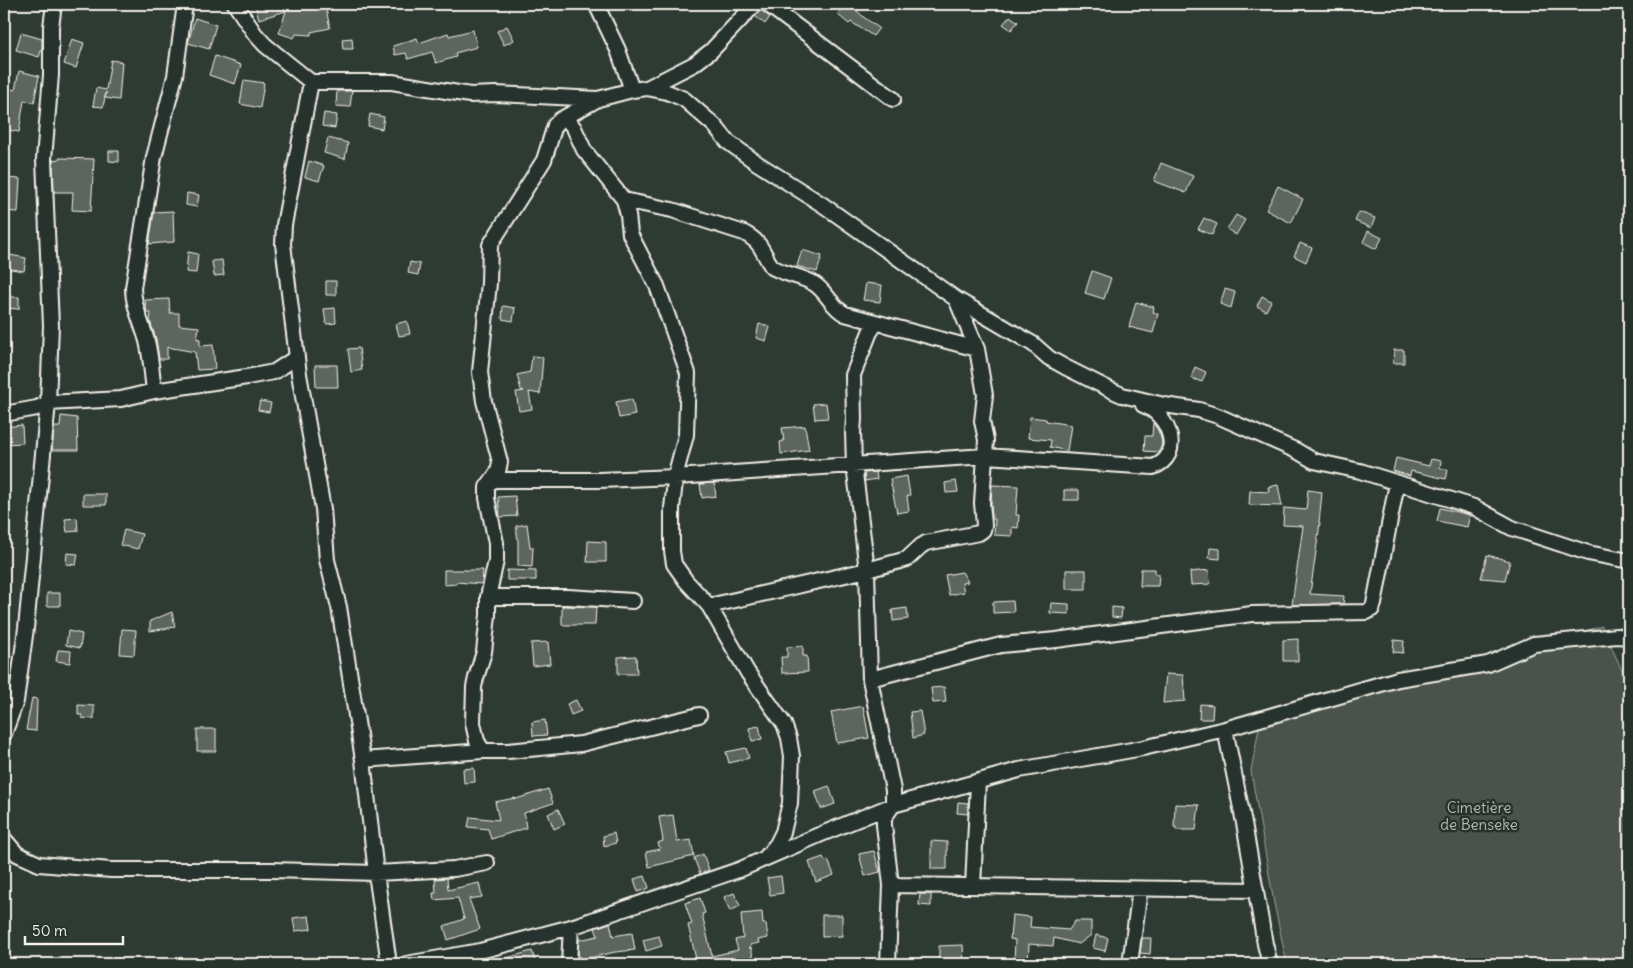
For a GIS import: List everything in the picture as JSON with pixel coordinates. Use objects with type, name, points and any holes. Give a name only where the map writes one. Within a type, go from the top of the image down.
[{"type":"street","points":[[4,734],[16,700],[25,637],[48,403],[51,326],[44,159],[51,75],[51,27],[54,4]]},
{"type":"street","points":[[154,391],[148,346],[133,300],[133,288],[154,157],[175,76],[185,4]]},
{"type":"street","points":[[235,4],[254,34],[311,82],[392,82],[470,95],[496,94],[598,100]]},
{"type":"street","points":[[596,4],[618,50],[632,90]]},
{"type":"street","points":[[647,88],[702,58],[722,40],[755,4]]},
{"type":"street","points":[[767,4],[894,98]]},
{"type":"street","points":[[311,82],[284,225],[283,244],[297,357],[323,509],[327,560],[339,606],[363,760],[389,964]]},
{"type":"street","points":[[483,751],[477,741],[473,723],[476,678],[484,652],[488,597],[496,561],[496,543],[487,498],[487,487],[492,480],[498,472],[500,462],[484,400],[480,372],[489,283],[490,245],[544,160],[554,125],[565,116],[598,100],[632,90],[647,88],[667,92],[684,99],[715,126],[728,142],[749,158],[822,205],[956,299],[1033,344],[1049,358],[1065,367],[1122,396],[1154,409],[1164,421],[1168,430],[1170,446],[1165,460],[1153,467],[985,456],[676,477],[599,480],[492,480]]},
{"type":"street","points":[[565,116],[574,128],[584,150],[624,200],[630,234],[657,286],[688,373],[686,435],[676,477],[672,517],[674,564],[686,581],[709,606],[748,673],[784,724],[789,738],[792,765],[790,803],[783,832],[764,859]]},
{"type":"street","points":[[624,200],[672,210],[744,233],[761,245],[772,267],[814,284],[823,291],[837,310],[845,314],[876,324],[977,349]]},
{"type":"street","points":[[709,606],[907,559],[926,543],[979,533],[983,530],[982,503],[986,440],[982,421],[985,395],[977,349],[956,299]]},
{"type":"street","points":[[876,324],[870,332],[853,375],[854,465],[867,570],[870,679],[893,790],[893,806],[884,818],[891,885],[888,964]]},
{"type":"street","points":[[4,414],[37,408],[48,403],[121,399],[154,391],[274,372],[297,357]]},
{"type":"street","points":[[1122,396],[1208,413],[1297,451],[1314,461],[1360,472],[1474,507],[1512,528],[1588,553],[1629,561]]},
{"type":"street","points":[[870,679],[1001,645],[1252,614],[1367,612],[1372,609],[1374,604],[1397,483]]},
{"type":"street","points":[[488,597],[568,597],[633,601]]},
{"type":"street","points":[[406,964],[480,951],[570,927],[740,870],[819,835],[893,806],[1019,770],[1143,748],[1225,729],[1393,680],[1488,664],[1534,644],[1629,636]]},
{"type":"street","points":[[363,760],[483,751],[508,751],[581,744],[699,715]]},
{"type":"street","points":[[1225,729],[1270,964]]},
{"type":"street","points":[[973,886],[978,782]]},
{"type":"street","points":[[4,838],[17,854],[39,864],[111,870],[272,870],[376,873],[454,869],[487,863]]},
{"type":"street","points":[[891,885],[1256,890]]},
{"type":"street","points":[[1130,964],[1140,888]]},
{"type":"street","points":[[569,964],[570,927]]},
{"type":"green space","name":"Cimetière de Benseke","points":[[1602,626],[1629,686],[1629,964],[1287,964],[1274,903],[1251,771],[1259,728]]},
{"type":"building","points":[[255,4],[302,4],[309,6],[308,4],[325,4],[330,28],[311,32],[311,35],[296,34],[294,38],[279,33],[286,11],[259,19]]},
{"type":"building","points":[[846,4],[849,4],[879,28],[873,36],[851,22],[849,24],[837,14]]},
{"type":"building","points":[[761,10],[770,17],[765,24],[755,16]]},
{"type":"building","points":[[1010,16],[1018,22],[1011,30],[1003,24]]},
{"type":"building","points":[[195,18],[216,25],[209,49],[188,43]]},
{"type":"building","points":[[507,26],[514,40],[504,45],[497,31]]},
{"type":"building","points":[[473,30],[477,47],[455,53],[456,57],[436,63],[432,52],[408,59],[406,53],[395,55],[393,46],[417,38],[419,43],[448,33],[449,36]]},
{"type":"building","points":[[21,33],[42,39],[39,57],[16,50]]},
{"type":"building","points":[[352,38],[353,49],[343,49],[342,39]]},
{"type":"building","points":[[72,39],[84,43],[76,68],[64,64]]},
{"type":"building","points":[[215,56],[241,65],[235,84],[209,75]]},
{"type":"building","points":[[111,60],[122,62],[119,100],[105,98],[106,92],[103,107],[93,106],[96,88],[106,90]]},
{"type":"building","points":[[19,71],[39,76],[34,103],[24,100],[19,132],[4,129],[4,87],[15,90]]},
{"type":"building","points":[[244,80],[264,83],[260,108],[240,104]]},
{"type":"building","points":[[337,91],[352,91],[350,107],[336,106]]},
{"type":"building","points":[[324,113],[337,115],[335,128],[322,126]]},
{"type":"building","points":[[370,114],[384,117],[382,129],[368,126]]},
{"type":"building","points":[[328,138],[348,143],[345,159],[324,153]]},
{"type":"building","points":[[109,151],[119,151],[119,162],[109,161]]},
{"type":"building","points":[[59,158],[94,159],[91,211],[72,210],[73,192],[54,192],[53,160]]},
{"type":"building","points":[[309,161],[324,166],[319,181],[305,177]]},
{"type":"building","points":[[1161,163],[1193,176],[1186,193],[1154,181]]},
{"type":"building","points":[[4,178],[20,179],[18,212],[4,211]]},
{"type":"building","points":[[1278,186],[1303,199],[1291,223],[1266,210]]},
{"type":"building","points":[[187,193],[199,195],[197,207],[186,205]]},
{"type":"building","points":[[173,211],[174,242],[149,244],[154,212]]},
{"type":"building","points":[[1359,212],[1375,218],[1371,228],[1355,221]]},
{"type":"building","points":[[1236,215],[1245,220],[1236,235],[1227,229]]},
{"type":"building","points":[[1204,218],[1217,224],[1212,235],[1198,229]]},
{"type":"building","points":[[1368,231],[1382,238],[1376,249],[1363,242]]},
{"type":"building","points":[[1300,243],[1312,248],[1306,262],[1294,256]]},
{"type":"building","points":[[802,250],[822,256],[817,272],[797,266]]},
{"type":"building","points":[[188,252],[198,254],[196,273],[186,272]]},
{"type":"building","points":[[4,254],[26,258],[24,271],[4,268]]},
{"type":"building","points":[[222,260],[224,275],[214,276],[212,261]]},
{"type":"building","points":[[410,262],[420,264],[418,275],[408,273]]},
{"type":"building","points":[[1092,271],[1111,278],[1104,299],[1085,293]]},
{"type":"building","points":[[326,281],[336,281],[336,295],[326,295]]},
{"type":"building","points":[[866,283],[882,285],[880,302],[863,300]]},
{"type":"building","points":[[1225,289],[1235,292],[1231,308],[1220,304]]},
{"type":"building","points":[[1262,296],[1271,301],[1266,311],[1257,306]]},
{"type":"building","points":[[4,297],[19,297],[19,309],[4,308]]},
{"type":"building","points":[[169,299],[170,313],[179,313],[179,325],[199,327],[197,339],[200,339],[200,346],[213,345],[215,369],[197,370],[195,352],[167,347],[167,359],[159,359],[156,339],[150,321],[151,313],[147,313],[145,300]]},
{"type":"building","points":[[1136,302],[1154,307],[1153,312],[1158,314],[1153,333],[1129,327]]},
{"type":"building","points":[[503,306],[515,308],[513,321],[502,319]]},
{"type":"building","points":[[335,308],[336,323],[326,324],[324,309]]},
{"type":"building","points":[[407,321],[410,334],[399,336],[396,324]]},
{"type":"building","points":[[759,324],[770,327],[766,341],[756,338]]},
{"type":"building","points":[[359,348],[362,370],[351,372],[348,349]]},
{"type":"building","points":[[1394,350],[1404,350],[1404,363],[1393,363]]},
{"type":"building","points":[[532,356],[543,357],[540,394],[529,392],[532,409],[519,411],[516,392],[524,391],[521,390],[517,375],[530,372]]},
{"type":"building","points":[[315,365],[337,365],[338,387],[316,387]]},
{"type":"building","points":[[1195,367],[1206,372],[1202,382],[1191,378]]},
{"type":"building","points":[[632,399],[635,415],[619,418],[616,402]]},
{"type":"building","points":[[260,401],[271,403],[269,412],[258,410]]},
{"type":"building","points":[[826,403],[828,418],[815,419],[813,404]]},
{"type":"building","points":[[61,416],[77,418],[78,450],[52,450],[54,427],[60,427]]},
{"type":"building","points":[[1030,417],[1071,425],[1067,451],[1050,447],[1051,440],[1028,438]]},
{"type":"building","points":[[1153,423],[1161,438],[1162,444],[1159,452],[1144,451],[1145,436],[1152,436]]},
{"type":"building","points":[[22,425],[23,443],[4,444],[4,427]]},
{"type":"building","points":[[805,426],[809,450],[781,454],[780,442],[784,441],[782,428]]},
{"type":"building","points":[[1396,458],[1429,466],[1431,459],[1441,461],[1440,468],[1448,470],[1446,479],[1411,471],[1410,476],[1393,471]]},
{"type":"building","points":[[876,472],[877,479],[865,481],[864,473]]},
{"type":"building","points":[[907,476],[910,495],[907,496],[909,511],[897,513],[890,479]]},
{"type":"building","points":[[956,481],[958,492],[946,493],[945,483]]},
{"type":"building","points":[[714,483],[716,496],[702,498],[700,484]]},
{"type":"building","points":[[992,485],[1018,486],[1016,515],[1019,515],[1018,528],[1012,527],[1012,536],[994,535],[995,519],[992,519],[991,503]]},
{"type":"building","points":[[1278,485],[1282,506],[1249,505],[1250,491],[1269,492],[1268,487]]},
{"type":"building","points":[[1064,490],[1079,490],[1079,500],[1064,500]]},
{"type":"building","points":[[1308,490],[1322,492],[1320,523],[1310,594],[1344,596],[1343,604],[1292,605],[1303,526],[1283,525],[1284,508],[1306,510]]},
{"type":"building","points":[[83,494],[106,494],[106,505],[83,505]]},
{"type":"building","points":[[515,496],[517,516],[500,517],[498,497]]},
{"type":"building","points":[[1440,508],[1470,515],[1467,527],[1437,521]]},
{"type":"building","points":[[77,518],[78,531],[67,532],[65,519]]},
{"type":"building","points":[[527,524],[530,547],[533,547],[532,567],[518,566],[516,526]]},
{"type":"building","points":[[124,530],[142,534],[138,549],[120,545]]},
{"type":"building","points":[[588,541],[606,542],[606,562],[587,562]]},
{"type":"building","points":[[1210,548],[1220,549],[1220,559],[1209,558]]},
{"type":"building","points":[[67,553],[78,554],[76,565],[66,564]]},
{"type":"building","points":[[1487,555],[1510,561],[1505,580],[1481,578]]},
{"type":"building","points":[[1141,569],[1155,569],[1155,574],[1159,574],[1158,586],[1140,586]]},
{"type":"building","points":[[444,570],[483,570],[482,584],[456,582],[456,584],[444,585]]},
{"type":"building","points":[[507,570],[536,571],[536,580],[507,580]]},
{"type":"building","points":[[1066,570],[1086,570],[1086,589],[1066,589]]},
{"type":"building","points":[[1209,570],[1210,584],[1191,585],[1190,572]]},
{"type":"building","points":[[962,572],[968,582],[962,583],[964,592],[949,595],[945,575]]},
{"type":"building","points":[[47,593],[60,593],[60,606],[47,606]]},
{"type":"building","points":[[1013,601],[1014,612],[993,613],[993,602]]},
{"type":"building","points":[[1051,603],[1069,604],[1069,614],[1050,613]]},
{"type":"building","points":[[562,606],[596,607],[595,625],[562,625]]},
{"type":"building","points":[[1112,607],[1122,608],[1121,618],[1112,617]]},
{"type":"building","points":[[907,608],[908,619],[893,621],[892,610]]},
{"type":"building","points":[[172,612],[175,627],[150,631],[150,621]]},
{"type":"building","points":[[122,629],[136,630],[134,655],[120,654]]},
{"type":"building","points":[[68,631],[82,634],[80,648],[66,645]]},
{"type":"building","points":[[1298,639],[1298,661],[1283,661],[1283,640]]},
{"type":"building","points":[[1394,640],[1404,641],[1403,653],[1393,652]]},
{"type":"building","points":[[548,642],[550,664],[533,666],[531,643]]},
{"type":"building","points":[[803,646],[803,656],[807,656],[808,672],[782,673],[781,657],[787,657],[787,647]]},
{"type":"building","points":[[58,650],[71,651],[70,663],[56,661]]},
{"type":"building","points":[[636,656],[637,674],[618,674],[618,657]]},
{"type":"building","points":[[1166,674],[1183,675],[1185,701],[1163,703]]},
{"type":"building","points":[[944,687],[946,702],[933,703],[931,688]]},
{"type":"building","points":[[32,698],[37,699],[36,731],[26,730]]},
{"type":"building","points":[[576,700],[581,711],[571,715],[567,704]]},
{"type":"building","points":[[1200,704],[1213,705],[1212,719],[1199,719]]},
{"type":"building","points":[[78,705],[94,706],[94,719],[82,718],[82,715],[78,715]]},
{"type":"building","points":[[863,706],[869,738],[837,743],[831,712]]},
{"type":"building","points":[[920,711],[924,735],[913,738],[910,712]]},
{"type":"building","points":[[545,720],[547,735],[533,736],[532,722]]},
{"type":"building","points":[[759,726],[762,739],[752,741],[749,728]]},
{"type":"building","points":[[197,729],[216,729],[216,751],[197,751]]},
{"type":"building","points":[[746,748],[749,758],[729,763],[726,752]]},
{"type":"building","points":[[474,768],[475,782],[464,783],[463,769]]},
{"type":"building","points":[[829,786],[835,804],[821,809],[815,791]]},
{"type":"building","points":[[548,789],[553,803],[524,813],[526,828],[491,839],[488,829],[468,827],[470,817],[499,820],[495,802],[516,799]]},
{"type":"building","points":[[958,802],[968,803],[968,814],[957,813]]},
{"type":"building","points":[[1175,804],[1199,805],[1196,830],[1176,830],[1176,827],[1174,827]]},
{"type":"building","points":[[558,809],[565,824],[554,829],[548,814]]},
{"type":"building","points":[[673,815],[677,842],[691,840],[694,856],[649,867],[646,852],[660,849],[658,843],[663,841],[659,817]]},
{"type":"building","points":[[614,833],[616,843],[604,846],[603,836]]},
{"type":"building","points":[[931,841],[947,842],[947,869],[931,869]]},
{"type":"building","points":[[874,851],[880,872],[865,876],[859,854]]},
{"type":"building","points":[[703,854],[709,870],[700,874],[694,858]]},
{"type":"building","points":[[823,857],[825,861],[828,860],[834,875],[816,882],[809,862]]},
{"type":"building","points":[[645,876],[649,888],[638,892],[634,879]]},
{"type":"building","points":[[781,876],[783,893],[770,895],[767,878]]},
{"type":"building","points":[[447,878],[448,890],[479,883],[482,897],[469,899],[480,929],[448,940],[444,926],[464,919],[458,898],[434,900],[433,893],[436,893],[435,879]]},
{"type":"building","points":[[734,893],[740,906],[730,911],[724,897]]},
{"type":"building","points":[[920,894],[931,894],[931,906],[919,905]]},
{"type":"building","points":[[700,898],[705,913],[702,914],[712,956],[738,950],[735,940],[743,938],[741,914],[762,912],[763,924],[766,924],[768,938],[758,940],[759,943],[750,945],[755,964],[694,964],[696,959],[688,925],[692,924],[685,903]]},
{"type":"building","points":[[822,915],[842,915],[842,936],[822,937]]},
{"type":"building","points":[[1012,915],[1031,917],[1030,927],[1069,930],[1075,921],[1091,921],[1091,935],[1079,944],[1054,938],[1053,946],[1029,944],[1028,964],[1014,964],[1015,940],[1010,939]]},
{"type":"building","points":[[309,916],[311,929],[295,931],[293,918]]},
{"type":"building","points":[[610,923],[613,936],[632,933],[635,950],[615,952],[580,960],[578,953],[579,940],[598,936],[595,928]]},
{"type":"building","points":[[1096,935],[1108,938],[1105,951],[1093,948]]},
{"type":"building","points":[[659,936],[662,946],[646,951],[643,940]]},
{"type":"building","points":[[1142,938],[1151,938],[1150,954],[1140,953]]},
{"type":"building","points":[[963,945],[964,962],[939,963],[939,946]]},
{"type":"building","points":[[532,951],[536,964],[497,964],[496,961]]}]
